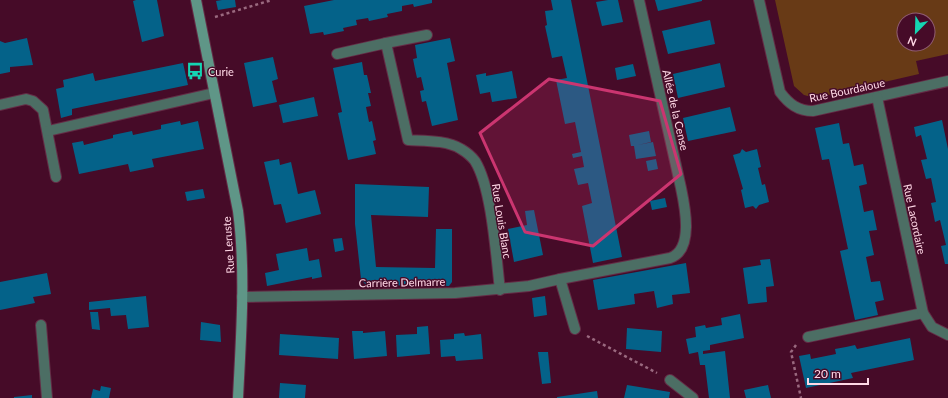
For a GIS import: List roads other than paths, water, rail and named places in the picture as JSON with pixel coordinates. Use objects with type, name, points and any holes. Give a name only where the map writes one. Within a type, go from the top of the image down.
[{"type":"street","name":"Rue Leruste","points":[[196,0],[238,211],[242,258],[238,398]]},
{"type":"street","name":"Allée de la Cense","points":[[639,0],[681,188],[685,208],[685,226]]},
{"type":"street","name":"Rue Bourdaloue","points":[[760,0],[780,92],[786,101],[800,109],[813,111],[948,81]]},
{"type":"street","points":[[337,54],[427,35]]},
{"type":"street","name":"Rue Louis Blanc","points":[[386,43],[408,140],[441,142],[461,148],[474,160],[482,175],[488,200],[500,290]]},
{"type":"street","points":[[48,131],[214,93]]},
{"type":"street","name":"Rue Lacordaire","points":[[877,97],[923,313],[932,327],[948,334]]},
{"type":"street","points":[[0,105],[26,99],[33,101],[43,110],[56,177]]},
{"type":"street","name":"Carrière Delmarre","points":[[242,297],[455,294],[500,290],[677,255],[682,249],[685,226]]},
{"type":"street","points":[[560,279],[575,329]]},
{"type":"street","points":[[808,337],[923,313]]},
{"type":"street","points":[[40,325],[47,398]]},
{"type":"street","points":[[670,380],[693,398]]},
{"type":"place","name":"Curie","points":[[195,71]]}]
